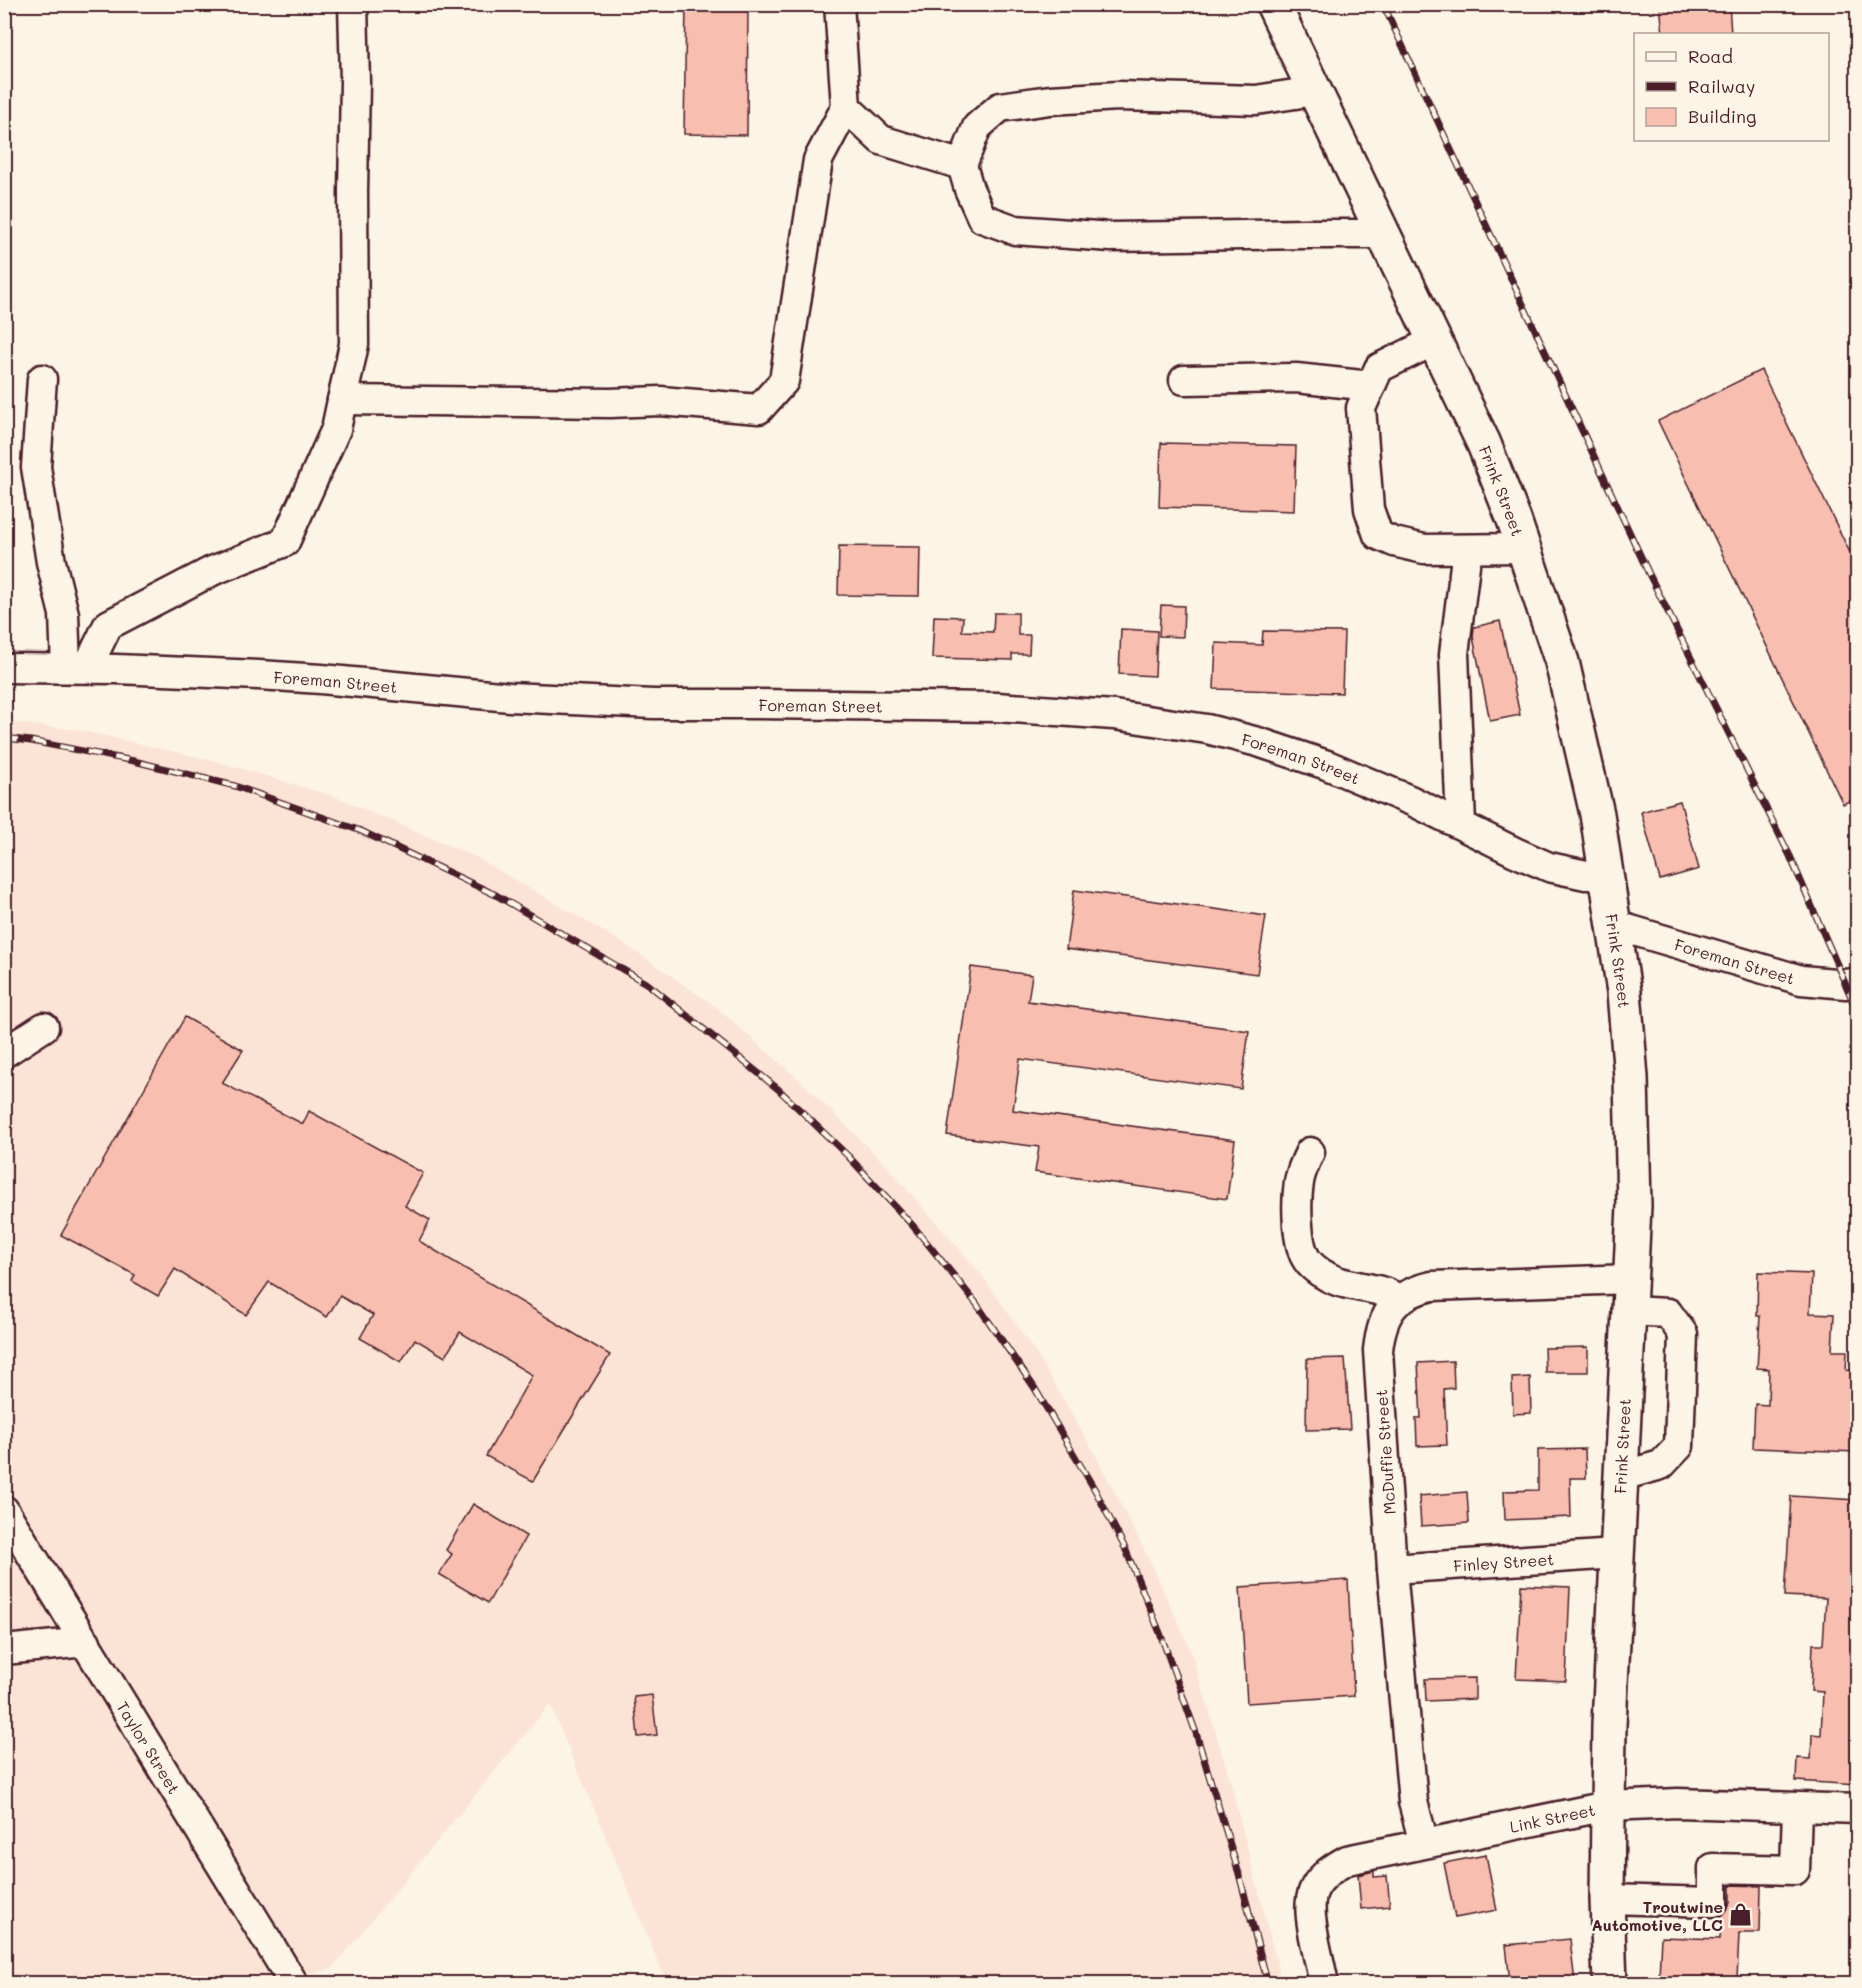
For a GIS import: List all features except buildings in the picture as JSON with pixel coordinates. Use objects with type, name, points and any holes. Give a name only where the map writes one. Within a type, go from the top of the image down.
[{"type":"main road","name":"Frink Street","points":[[1272,4],[1484,444],[1524,548],[1562,662],[1597,814],[1624,992],[1631,1077],[1634,1206],[1616,1554],[1607,1806],[1610,1983]]},
{"type":"street","points":[[76,668],[108,625],[212,571],[285,542],[336,429],[354,344],[353,4]]},
{"type":"street","points":[[342,400],[610,403],[660,401],[759,409],[784,381],[819,160],[846,107],[839,4]]},
{"type":"street","points":[[1315,91],[1256,100],[1119,96],[1050,100],[1000,107],[977,127],[962,165],[969,189],[982,218],[1015,230],[1112,237],[1383,234]]},
{"type":"street","points":[[846,107],[881,140],[962,165]]},
{"type":"street","points":[[1434,341],[1379,368],[1361,408],[1369,509],[1378,535],[1394,542],[1424,549],[1524,548]]},
{"type":"street","points":[[1184,380],[1296,378],[1371,386]]},
{"type":"street","points":[[42,379],[36,467],[51,562],[76,668]]},
{"type":"street","points":[[1461,824],[1454,654],[1467,549]]},
{"type":"street","name":"Foreman Street","points":[[4,668],[76,668],[321,679],[510,697],[653,704],[986,707],[1114,715],[1207,729],[1258,742],[1369,781],[1549,867],[1586,875],[1606,875]]},
{"type":"street","name":"Foreman Street","points":[[1614,925],[1801,980],[1846,984],[1857,982]]},
{"type":"street","points":[[4,1053],[44,1027]]},
{"type":"street","points":[[1310,1152],[1303,1166],[1299,1184],[1298,1235],[1306,1259],[1320,1272],[1336,1280],[1360,1288],[1384,1292],[1398,1299],[1414,1290],[1432,1286],[1631,1279]]},
{"type":"street","name":"McDuffie Street","points":[[1398,1299],[1387,1314],[1380,1331],[1378,1350],[1392,1569],[1413,1802],[1424,1843]]},
{"type":"street","points":[[1621,1476],[1661,1465],[1679,1446],[1683,1334],[1668,1313],[1629,1311]]},
{"type":"street","name":"Taylor Street","points":[[4,1510],[294,1983]]},
{"type":"street","name":"Finley Street","points":[[1392,1569],[1616,1554]]},
{"type":"street","points":[[4,1650],[86,1642]]},
{"type":"street","name":"Link Street","points":[[1324,1983],[1310,1913],[1311,1898],[1318,1883],[1331,1869],[1347,1860],[1607,1806],[1678,1803],[1857,1809]]},
{"type":"street","points":[[1607,1899],[1713,1902],[1713,1868],[1796,1870],[1797,1808]]},
{"type":"shaded area","points":[[5,722],[79,730],[215,761],[336,797],[476,857],[625,944],[715,1006],[803,1083],[886,1165],[981,1274],[1038,1356],[1094,1452],[1150,1561],[1190,1648],[1229,1776],[1282,1983],[667,1983],[550,1704],[331,1970],[212,1984],[5,1984]]},
{"type":"railway","points":[[1383,4],[1649,574],[1790,856],[1858,1013]]},
{"type":"railway","points":[[4,738],[134,761],[235,786],[361,831],[496,895],[649,985],[778,1089],[848,1156],[914,1227],[976,1303],[1034,1387],[1095,1490],[1125,1548],[1160,1633],[1196,1733],[1239,1874],[1268,1984]]},
{"type":"place","name":"Troutwine Automotive, LLC","points":[[1741,1915]]}]
